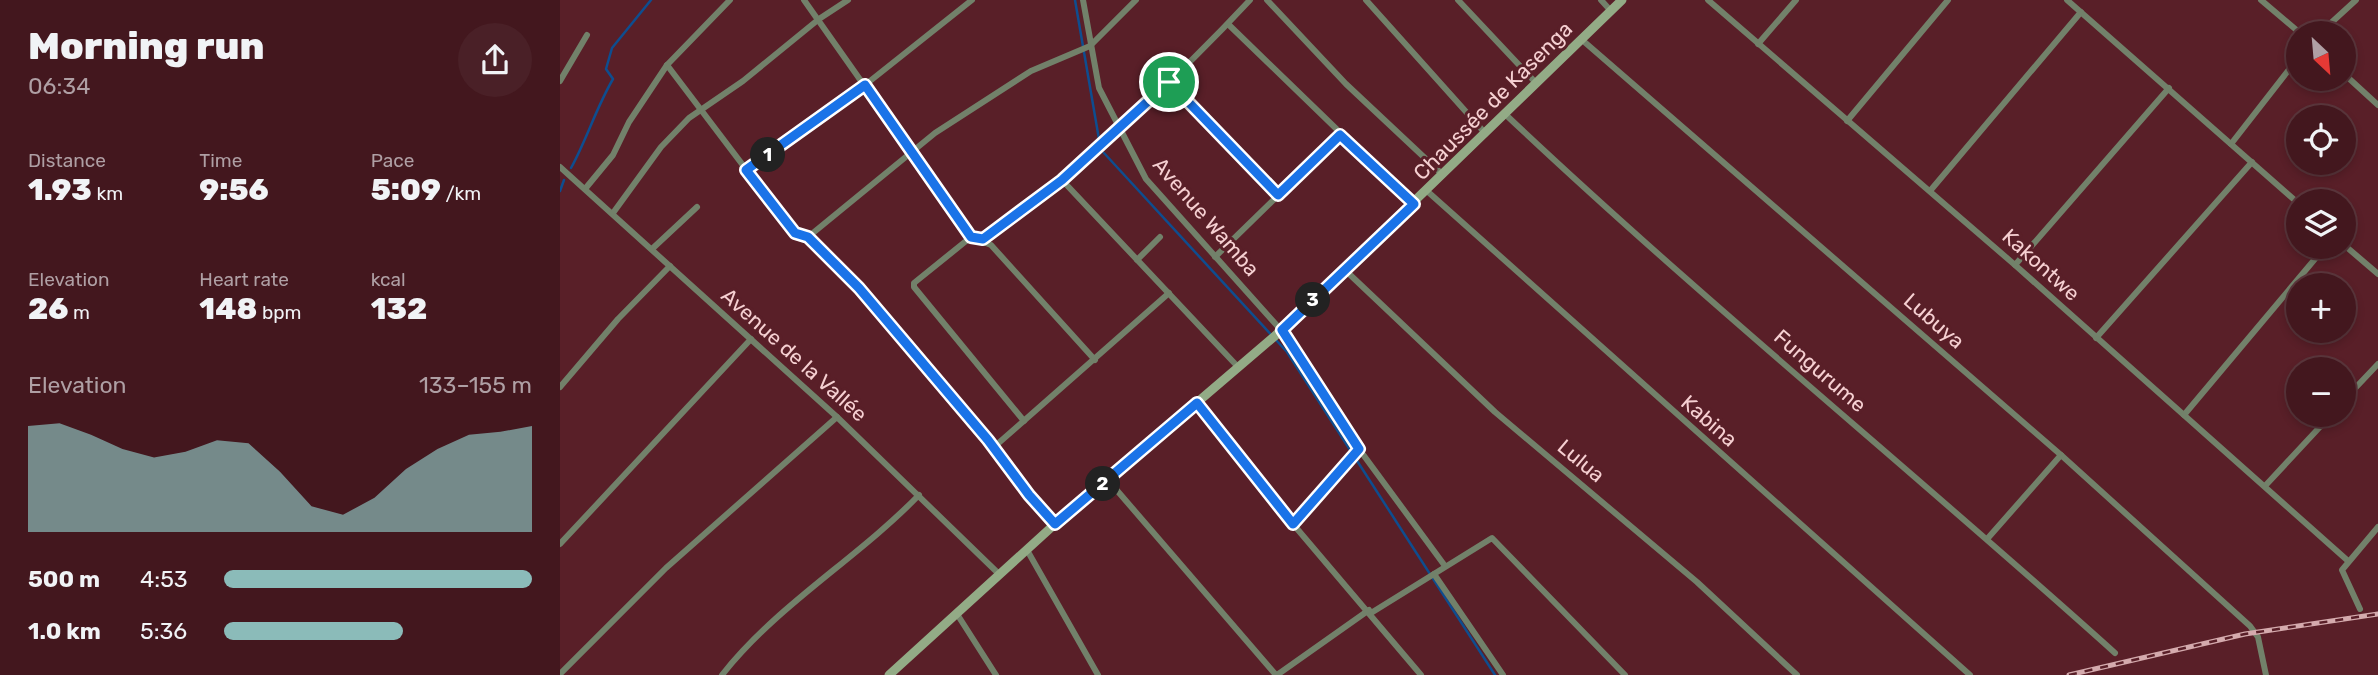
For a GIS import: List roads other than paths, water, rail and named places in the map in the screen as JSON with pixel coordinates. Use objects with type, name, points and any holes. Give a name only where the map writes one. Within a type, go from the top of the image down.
[{"type":"main road","name":"Chaussée de Kasenga","points":[[889,675],[1055,524],[1276,335],[1622,0]]},
{"type":"street","points":[[585,189],[613,155],[629,122],[667,65],[730,0]]},
{"type":"street","points":[[804,0],[971,237],[983,239],[1095,360]]},
{"type":"street","points":[[612,213],[672,135],[700,109],[771,60],[819,19],[848,0]]},
{"type":"street","points":[[746,170],[865,85],[972,0]]},
{"type":"street","name":"Avenue Wamba","points":[[1083,0],[1085,47],[1099,88],[1119,131],[1152,187],[1215,257],[1276,335],[1446,566]]},
{"type":"street","points":[[808,237],[911,150],[1031,71],[1085,47],[1136,0]]},
{"type":"street","points":[[983,239],[1062,180],[1119,131],[1250,0]]},
{"type":"street","points":[[1267,0],[1346,84],[1443,175]]},
{"type":"street","points":[[1366,0],[1485,132]]},
{"type":"street","points":[[1458,0],[1536,83]]},
{"type":"street","points":[[1601,0],[1611,11]]},
{"type":"street","name":"Kakontwe","points":[[1708,0],[2015,265],[2347,560]]},
{"type":"street","points":[[1758,44],[1797,0]]},
{"type":"street","points":[[1847,121],[1948,0]]},
{"type":"street","points":[[2067,0],[2286,192]]},
{"type":"street","points":[[2261,0],[2286,21]]},
{"type":"street","points":[[2333,21],[2356,0]]},
{"type":"street","points":[[1930,191],[2081,12]]},
{"type":"street","points":[[1228,24],[1414,204]]},
{"type":"street","points":[[560,81],[587,35]]},
{"type":"street","name":"Lubuya","points":[[1581,38],[2061,455],[2250,626],[2258,637],[2266,675]]},
{"type":"street","points":[[667,65],[789,226],[796,234],[808,237],[859,288],[994,447],[1029,495],[1055,524]]},
{"type":"street","points":[[2231,144],[2286,73]]},
{"type":"street","points":[[1169,82],[1278,195]]},
{"type":"street","points":[[2356,85],[2378,105]]},
{"type":"street","points":[[2015,265],[2169,88]]},
{"type":"street","name":"Fungurume","points":[[1505,114],[1634,235],[1988,538],[2115,653]]},
{"type":"street","points":[[1215,257],[1340,135]]},
{"type":"street","points":[[2096,338],[2252,162]]},
{"type":"street","name":"Avenue de la Vallée","points":[[560,167],[837,418],[1000,575]]},
{"type":"street","points":[[1062,180],[1239,368]]},
{"type":"street","name":"Kabina","points":[[1427,191],[1970,675]]},
{"type":"street","points":[[652,249],[697,207]]},
{"type":"street","points":[[971,237],[913,286],[1024,421]]},
{"type":"street","points":[[1137,260],[1160,237]]},
{"type":"street","points":[[2356,255],[2378,274]]},
{"type":"street","points":[[2183,415],[2315,259]]},
{"type":"street","points":[[560,387],[618,319],[670,266]]},
{"type":"street","name":"Lulua","points":[[1345,270],[1495,412],[1697,582],[1797,675]]},
{"type":"street","points":[[994,447],[1169,293]]},
{"type":"street","points":[[560,544],[751,339]]},
{"type":"street","points":[[2356,387],[2378,364]]},
{"type":"street","points":[[1197,403],[1293,524],[1421,675]]},
{"type":"street","points":[[560,674],[666,568],[837,418]]},
{"type":"street","points":[[2264,486],[2320,427]]},
{"type":"street","points":[[1293,524],[1359,449]]},
{"type":"street","points":[[1988,538],[2061,455]]},
{"type":"street","points":[[1108,480],[1277,675],[1370,612],[1492,538],[1625,675]]},
{"type":"street","points":[[722,675],[811,588],[882,532],[919,495]]},
{"type":"street","points":[[2360,609],[2341,572],[2347,560],[2378,527]]},
{"type":"street","points":[[1027,550],[1098,675]]},
{"type":"street","points":[[1434,574],[1503,675]]},
{"type":"street","points":[[957,614],[996,675]]},
{"type":"waterway","points":[[571,168],[613,79],[606,69],[612,48],[651,0]]},
{"type":"waterway","points":[[1075,0],[1100,145]]},
{"type":"waterway","points":[[1104,153],[1287,352],[1495,675]]},
{"type":"waterway","points":[[560,191],[564,180]]},
{"type":"railway","points":[[2069,675],[2245,634],[2378,614]]}]
